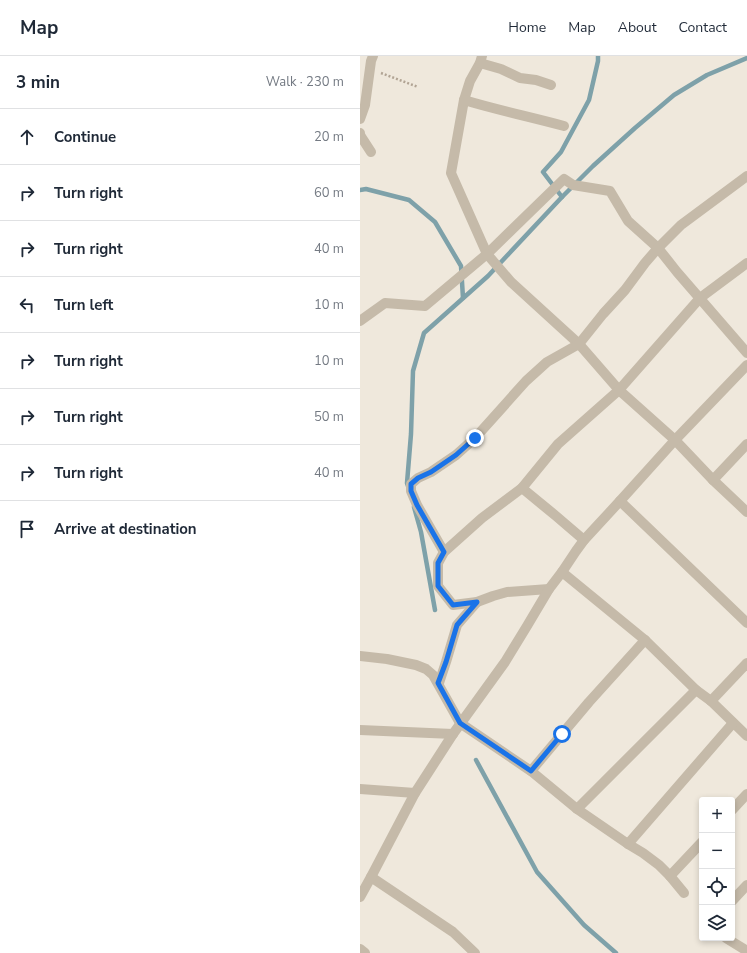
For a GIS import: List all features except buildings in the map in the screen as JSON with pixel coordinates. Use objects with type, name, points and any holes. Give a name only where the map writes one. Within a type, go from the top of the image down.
[{"type":"street","points":[[360,119],[365,105],[372,59]]},
{"type":"street","points":[[551,85],[536,80],[520,78],[481,60],[470,80],[464,100],[451,173],[487,254],[511,282],[579,344],[619,390],[675,440],[713,480],[747,512]]},
{"type":"street","points":[[464,100],[508,113],[564,126]]},
{"type":"street","points":[[360,133],[371,152]]},
{"type":"street","points":[[444,552],[417,505],[411,491],[411,484],[418,478],[431,472],[456,455],[475,438],[526,381],[547,362],[579,344],[625,290],[658,248],[682,225],[747,176]]},
{"type":"street","points":[[360,321],[385,303],[425,306],[487,254],[564,179],[574,185],[610,191],[628,221],[658,248],[747,353]]},
{"type":"street","points":[[549,589],[507,592],[477,602],[453,605],[438,586],[438,563],[444,552],[482,518],[522,488],[558,444],[619,390],[700,298],[747,263]]},
{"type":"street","points":[[360,897],[416,793],[453,734],[505,662],[549,589],[584,540],[747,364]]},
{"type":"street","points":[[713,480],[747,444]]},
{"type":"street","points":[[522,488],[584,540]]},
{"type":"street","points":[[620,501],[747,623]]},
{"type":"street","points":[[562,572],[645,640],[696,690],[710,701],[747,736]]},
{"type":"street","points":[[438,683],[457,625],[477,602]]},
{"type":"street","points":[[531,771],[589,702],[645,640]]},
{"type":"street","points":[[360,656],[387,659],[416,665],[426,669],[433,675],[460,723],[531,771],[577,809],[659,865],[684,893]]},
{"type":"street","points":[[710,701],[747,663]]},
{"type":"street","points":[[577,809],[696,690]]},
{"type":"street","points":[[628,844],[733,723]]},
{"type":"street","points":[[360,730],[453,734]]},
{"type":"street","points":[[360,789],[416,793]]},
{"type":"street","points":[[735,807],[747,794]]},
{"type":"street","points":[[670,876],[699,845]]},
{"type":"street","points":[[371,877],[452,932],[475,953]]},
{"type":"street","points":[[735,899],[747,885]]},
{"type":"street","points":[[731,941],[747,951]]},
{"type":"street","points":[[360,949],[365,953]]},
{"type":"path","points":[[372,59],[382,73],[418,87]]},
{"type":"waterway","points":[[562,197],[543,172],[561,152],[589,100],[598,56]]},
{"type":"waterway","points":[[408,486],[413,371],[424,333],[488,276],[562,197],[593,166],[635,128],[674,95],[707,75],[747,58]]},
{"type":"waterway","points":[[360,190],[366,189],[409,200],[435,222],[461,266],[463,298]]},
{"type":"waterway","points":[[414,507],[421,532],[435,610]]},
{"type":"waterway","points":[[476,760],[537,872],[584,925],[616,953]]},
{"type":"route","points":[[475,438],[456,455],[431,472],[414,481],[410,488],[417,505],[444,552],[438,563],[438,586],[453,605],[477,602],[457,625],[438,683],[460,723],[531,771],[562,734]]}]
